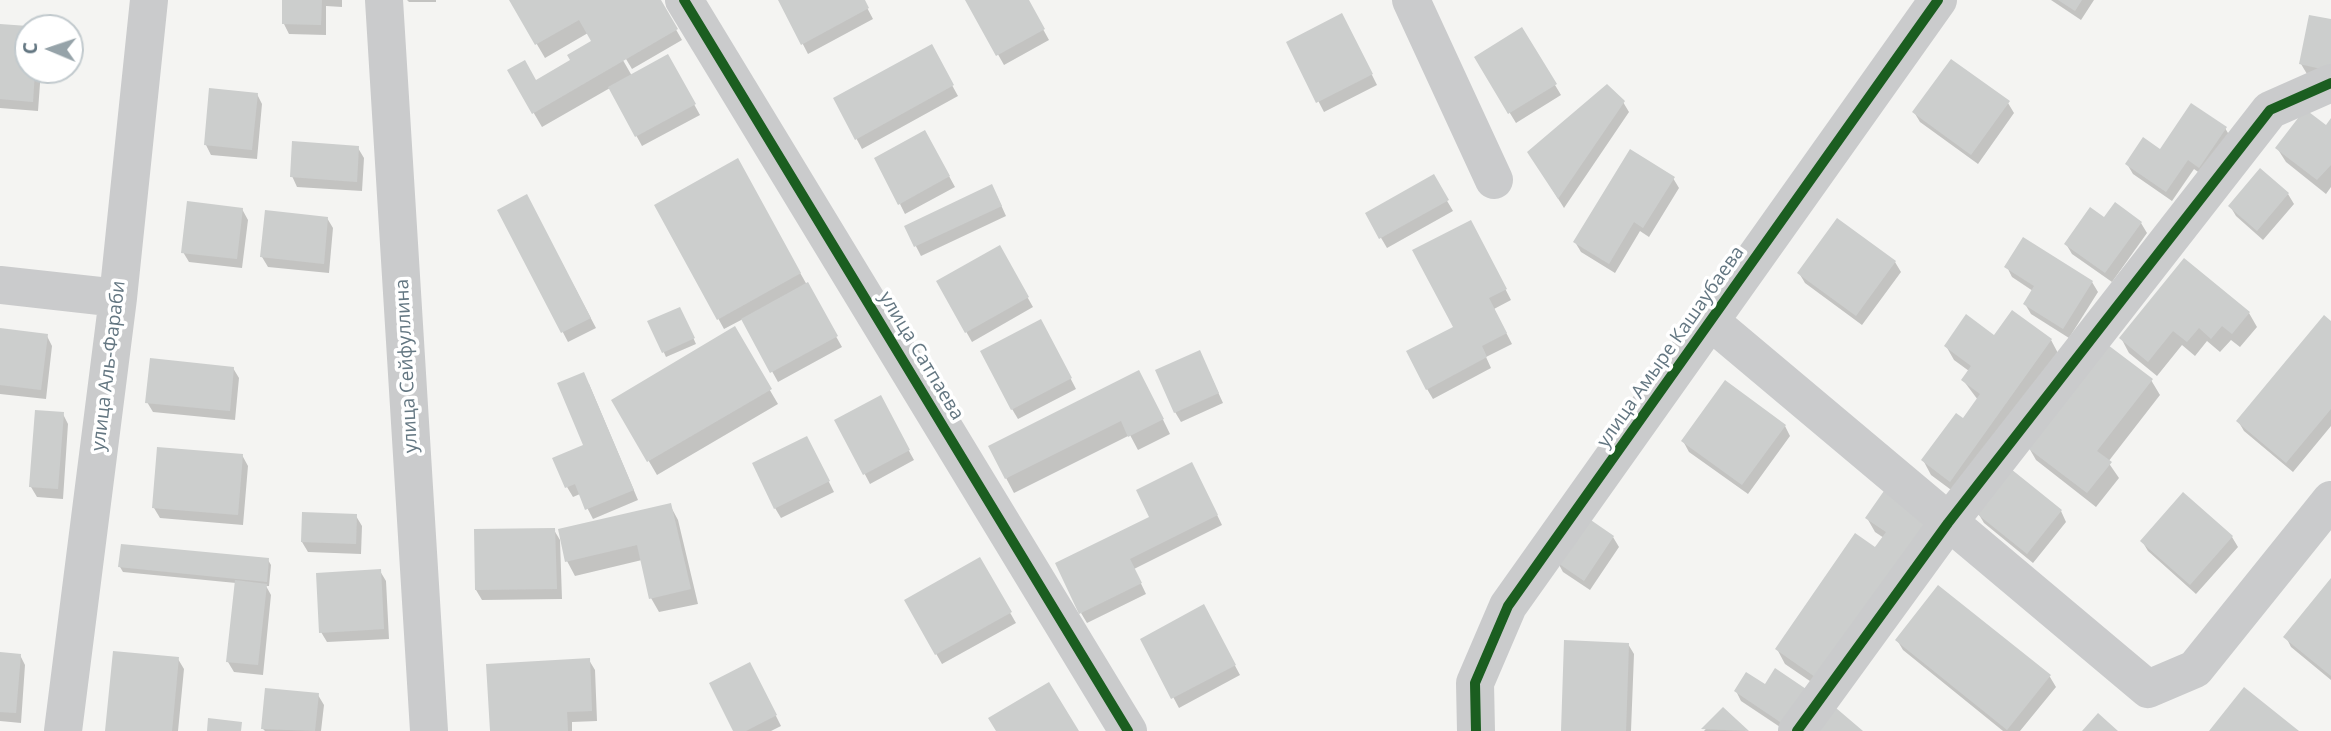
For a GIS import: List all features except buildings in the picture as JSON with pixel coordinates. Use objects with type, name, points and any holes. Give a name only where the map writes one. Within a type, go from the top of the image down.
[{"type":"street","name":"улица Аль-Фараби","points":[[63,731],[118,298],[149,0]]},
{"type":"street","name":"улица Сейфуллина","points":[[384,0],[429,731]]},
{"type":"street","name":"улица Сатпаева","points":[[684,0],[1128,731]]},
{"type":"street","points":[[1411,0],[1494,180]]},
{"type":"street","name":"улица Амыре Кашаубаева","points":[[1476,731],[1475,683],[1508,606],[1938,0]]},
{"type":"street","points":[[1797,731],[1948,523],[2270,110],[2331,83]]},
{"type":"street","points":[[0,285],[118,298]]},
{"type":"street","name":"улица Амыре Кашаубаева","points":[[1710,321],[2148,689],[2195,669],[2331,500]]},
{"type":"cycle path","points":[[684,0],[1128,731]]},
{"type":"cycle path","points":[[1476,731],[1475,683],[1508,606],[1938,0]]},
{"type":"cycle path","points":[[1797,731],[1948,523],[2270,110],[2331,83]]}]
